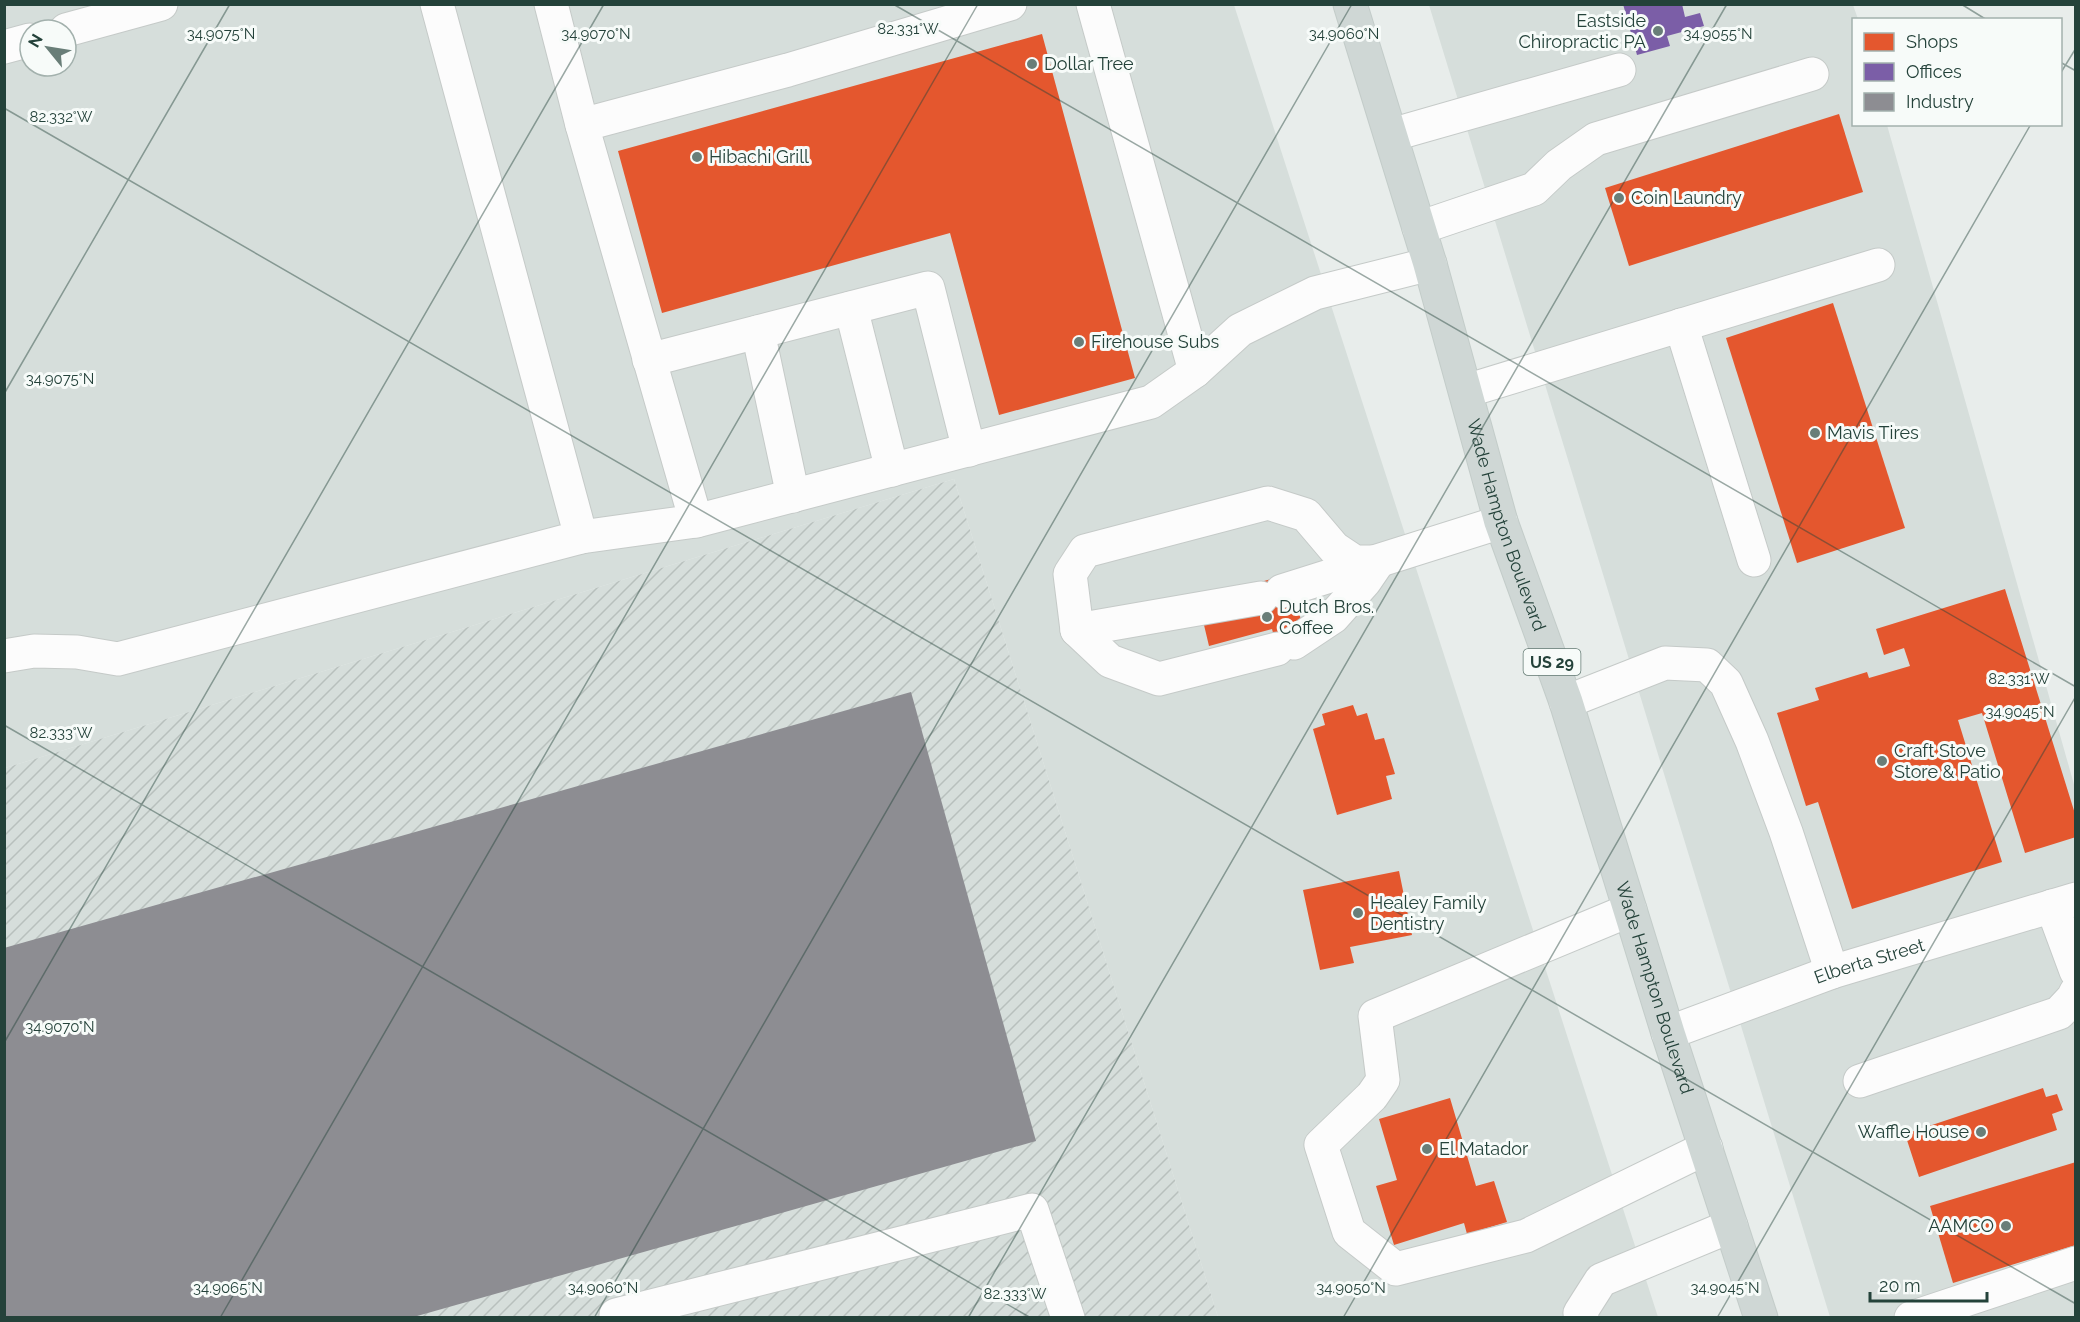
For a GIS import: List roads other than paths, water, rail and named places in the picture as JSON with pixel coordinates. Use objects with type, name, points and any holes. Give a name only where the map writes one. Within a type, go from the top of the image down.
[{"type":"main road","name":"Wade Hampton Boulevard","points":[[1350,4],[1431,264],[1501,522],[1566,702],[1668,1033],[1761,1317]]},
{"type":"street","points":[[78,27],[161,4]]},
{"type":"street","points":[[437,4],[581,537]]},
{"type":"street","points":[[551,4],[582,125],[696,521]]},
{"type":"street","points":[[582,125],[788,70],[1010,4]]},
{"type":"street","points":[[1093,4],[1194,371]]},
{"type":"street","points":[[1390,135],[1619,70]]},
{"type":"street","points":[[1419,228],[1534,189],[1559,165],[1596,139],[1812,74]]},
{"type":"street","points":[[4,656],[34,651],[77,652],[118,659],[581,537],[696,521],[1151,402],[1194,371],[1240,330],[1315,293],[1431,264]]},
{"type":"street","points":[[1466,392],[1878,265]]},
{"type":"street","points":[[650,360],[928,288],[969,450]]},
{"type":"street","points":[[851,308],[892,470]]},
{"type":"street","points":[[1681,325],[1754,560]]},
{"type":"street","points":[[758,332],[793,495]]},
{"type":"street","points":[[1268,504],[1306,515],[1334,548],[1355,562],[1378,562],[1334,617],[1286,646],[1159,679],[1110,661],[1077,630],[1070,574],[1085,551],[1268,504]]},
{"type":"street","points":[[1077,630],[1272,594],[1501,522]]},
{"type":"street","points":[[1566,702],[1665,663],[1707,664],[1726,683],[1752,741],[1786,832],[1832,972]]},
{"type":"street","points":[[2064,902],[2076,970]]},
{"type":"street","name":"Elberta Street","points":[[1668,1033],[1832,972],[2064,902]]},
{"type":"street","points":[[1630,910],[1375,1016],[1383,1080],[1372,1096],[1321,1145],[1349,1232],[1396,1269],[1526,1236],[1706,1148]]},
{"type":"street","points":[[1860,1081],[2059,1014],[2076,992]]},
{"type":"street","points":[[616,1317],[616,1315],[627,1312],[1032,1210],[1068,1317]]},
{"type":"street","points":[[1582,1317],[1580,1313],[1601,1280],[1731,1226]]},
{"type":"street","points":[[1911,1317],[2076,1263]]},
{"type":"place","name":"Eastside Chiropractic PA","points":[[1658,31]]},
{"type":"place","name":"Dollar Tree","points":[[1032,64]]},
{"type":"place","name":"Hibachi Grill","points":[[697,157]]},
{"type":"place","name":"Coin Laundry","points":[[1619,198]]},
{"type":"place","name":"Firehouse Subs","points":[[1079,342]]},
{"type":"place","name":"Mavis Tires","points":[[1815,433]]},
{"type":"place","name":"Dutch Bros. Coffee","points":[[1267,617]]},
{"type":"place","name":"Craft Stove Store & Patio","points":[[1882,761]]},
{"type":"place","name":"Healey Family Dentistry","points":[[1358,913]]},
{"type":"place","name":"Waffle House","points":[[1981,1132]]},
{"type":"place","name":"El Matador","points":[[1427,1149]]},
{"type":"place","name":"AAMCO","points":[[2006,1226]]}]
